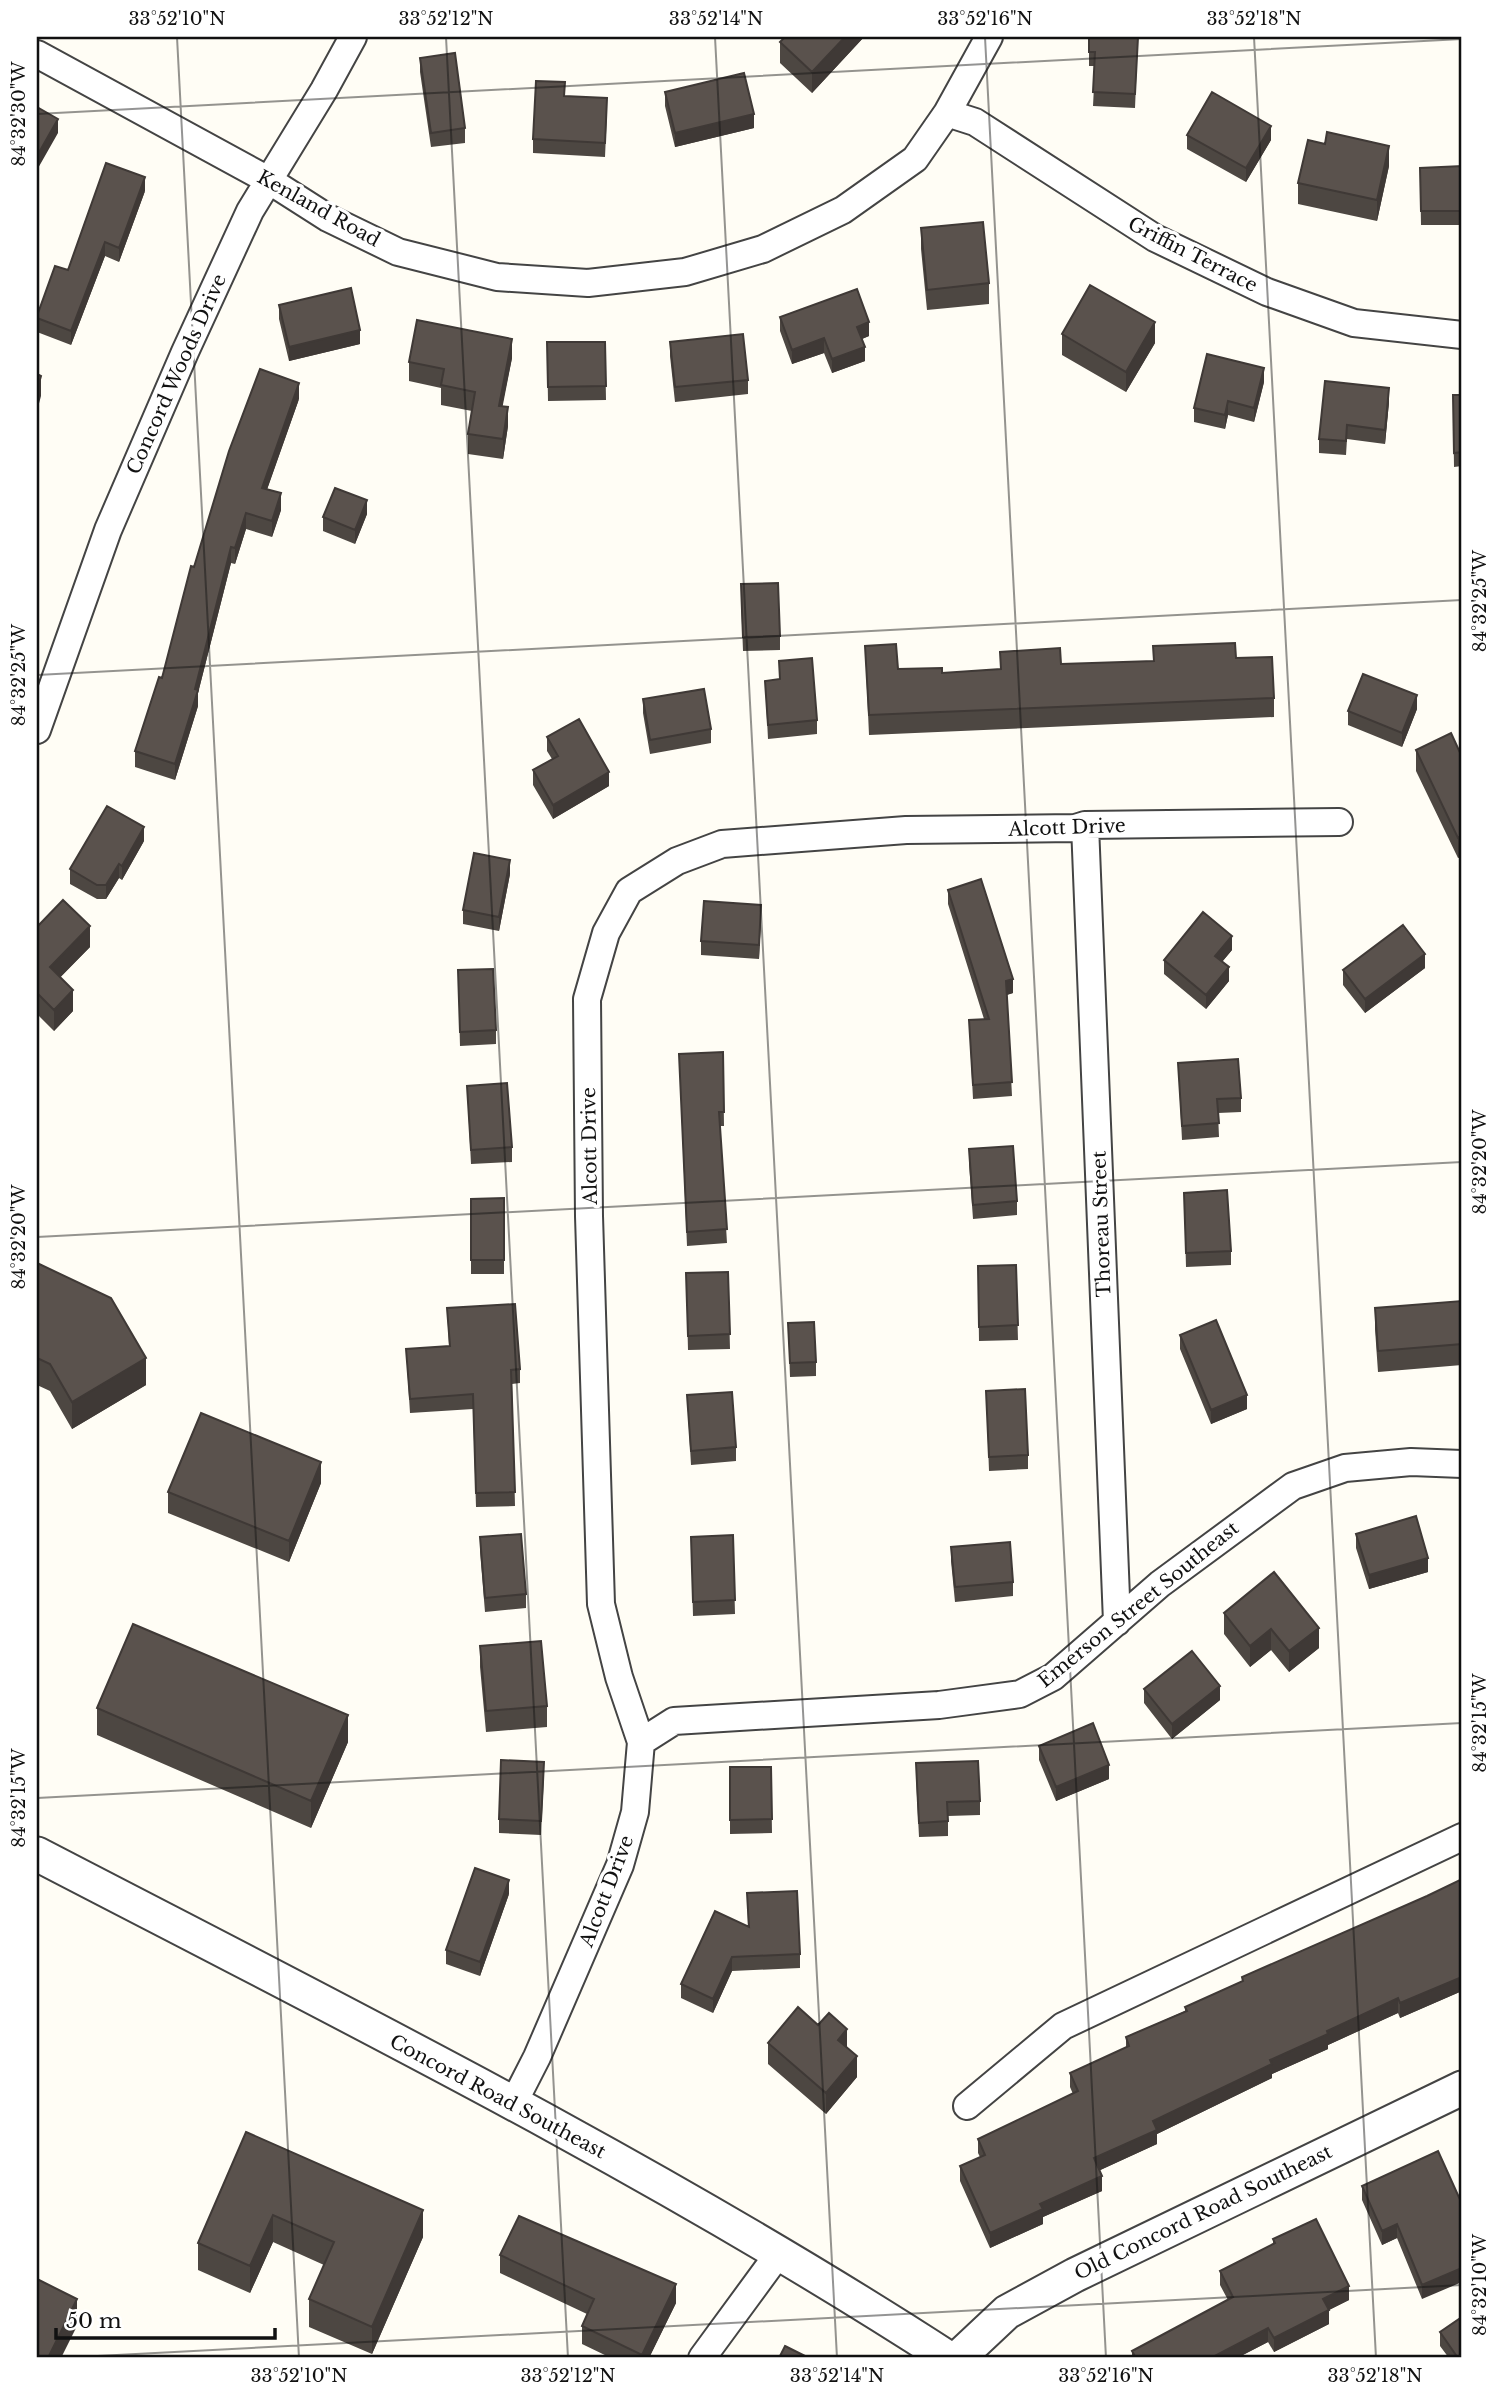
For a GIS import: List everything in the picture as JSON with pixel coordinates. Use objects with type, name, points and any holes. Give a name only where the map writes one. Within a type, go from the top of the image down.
[{"type":"street","name":"Concord Woods Drive","points":[[37,730],[108,530],[228,258],[250,211],[353,37]]},
{"type":"street","name":"Kenland Road","points":[[37,54],[270,181],[328,218],[398,251],[497,278],[600,282],[685,272],[763,249],[843,211],[915,159],[947,113],[989,37]]},
{"type":"street","name":"Griffin Terrace","points":[[947,113],[975,122],[1154,238],[1267,292],[1354,323],[1462,335]]},
{"type":"street","name":"Alcott Drive","points":[[514,2102],[537,2057],[620,1865],[635,1811],[641,1742],[619,1677],[601,1604],[589,1216],[587,999],[606,933],[629,891],[677,861],[722,844],[878,832],[1074,828],[1086,825],[1339,822]]},
{"type":"street","name":"Thoreau Street","points":[[1086,825],[1117,1622]]},
{"type":"street","name":"Emerson Street Southeast","points":[[641,1742],[674,1721],[939,1705],[1020,1694],[1053,1677],[1226,1533],[1293,1486],[1345,1468],[1411,1462],[1462,1464]]},
{"type":"street","points":[[967,2106],[1063,2026],[1462,1837]]},
{"type":"street","name":"Concord Road Southeast","points":[[37,1854],[514,2102],[779,2253],[948,2358]]},
{"type":"street","name":"Old Concord Road Southeast","points":[[958,2358],[1007,2312],[1075,2275],[1460,2095]]},
{"type":"street","points":[[702,2358],[779,2253]]},
{"type":"building","points":[[785,37],[845,37],[812,72],[780,42]]},
{"type":"building","points":[[1089,37],[1138,37],[1135,94],[1093,92],[1095,52],[1089,52]]},
{"type":"building","points":[[455,53],[465,128],[431,133],[420,58]]},
{"type":"building","points":[[744,73],[754,114],[675,133],[665,92]]},
{"type":"building","points":[[536,81],[565,82],[564,96],[607,98],[605,143],[533,139]]},
{"type":"building","points":[[1212,92],[1271,126],[1246,168],[1187,135]]},
{"type":"building","points":[[37,107],[58,119],[37,156]]},
{"type":"building","points":[[1327,132],[1389,146],[1377,200],[1298,183],[1308,140],[1325,144]]},
{"type":"building","points":[[106,163],[145,177],[119,248],[105,242],[71,331],[37,316],[55,266],[68,270]]},
{"type":"building","points":[[1462,166],[1462,211],[1421,211],[1420,168]]},
{"type":"building","points":[[983,222],[989,283],[927,290],[921,228]]},
{"type":"building","points":[[1090,285],[1155,322],[1126,372],[1062,334]]},
{"type":"building","points":[[351,288],[360,330],[289,347],[279,305]]},
{"type":"building","points":[[857,289],[869,322],[857,327],[865,347],[832,359],[824,338],[792,350],[780,317]]},
{"type":"building","points":[[417,320],[512,339],[499,406],[508,407],[503,439],[468,434],[475,392],[441,385],[444,369],[409,362]]},
{"type":"building","points":[[743,334],[748,380],[675,387],[670,342]]},
{"type":"building","points":[[547,342],[605,342],[606,386],[548,387]]},
{"type":"building","points":[[1207,354],[1264,368],[1254,408],[1228,401],[1225,415],[1194,408]]},
{"type":"building","points":[[260,369],[299,383],[262,488],[281,493],[272,521],[246,513],[235,548],[231,547],[195,689],[198,690],[175,764],[135,751],[159,677],[162,678],[191,566],[194,567],[229,451]]},
{"type":"building","points":[[37,374],[41,376],[37,390]]},
{"type":"building","points":[[1325,381],[1389,388],[1385,430],[1347,425],[1346,441],[1319,439]]},
{"type":"building","points":[[1453,395],[1462,395],[1462,452],[1454,453]]},
{"type":"building","points":[[335,488],[367,500],[355,530],[323,517]]},
{"type":"building","points":[[778,583],[780,636],[743,637],[741,584]]},
{"type":"building","points":[[1235,643],[1236,658],[1272,657],[1274,698],[869,715],[865,646],[896,644],[898,669],[942,668],[942,673],[1001,669],[1000,652],[1060,648],[1061,664],[1154,661],[1153,646]]},
{"type":"building","points":[[812,658],[817,720],[768,725],[765,681],[780,679],[779,661]]},
{"type":"building","points":[[1363,674],[1417,695],[1402,733],[1348,711]]},
{"type":"building","points":[[704,689],[711,729],[650,740],[643,699]]},
{"type":"building","points":[[579,719],[609,772],[553,805],[533,770],[558,756],[547,737]]},
{"type":"building","points":[[1451,733],[1462,757],[1462,836],[1458,838],[1416,750]]},
{"type":"building","points":[[107,806],[144,827],[122,866],[119,864],[106,885],[97,885],[70,869]]},
{"type":"building","points":[[474,853],[510,860],[499,917],[463,910]]},
{"type":"building","points":[[981,879],[1013,979],[1006,981],[1012,1082],[973,1085],[969,1020],[989,1019],[948,890]]},
{"type":"building","points":[[63,900],[90,926],[50,967],[73,990],[54,1010],[37,993],[37,927]]},
{"type":"building","points":[[704,901],[761,905],[759,945],[701,941]]},
{"type":"building","points":[[1203,912],[1232,936],[1215,956],[1229,967],[1206,995],[1164,960]]},
{"type":"building","points":[[1403,925],[1425,954],[1365,999],[1343,970]]},
{"type":"building","points":[[493,969],[496,1030],[460,1032],[458,970]]},
{"type":"building","points":[[723,1052],[724,1112],[719,1112],[727,1229],[687,1232],[679,1054]]},
{"type":"building","points":[[1238,1059],[1241,1098],[1217,1099],[1219,1123],[1182,1126],[1178,1063]]},
{"type":"building","points":[[507,1083],[512,1147],[471,1150],[467,1086]]},
{"type":"building","points":[[1013,1146],[1017,1201],[973,1205],[969,1149]]},
{"type":"building","points":[[1227,1190],[1231,1251],[1186,1253],[1184,1193]]},
{"type":"building","points":[[504,1198],[504,1260],[471,1260],[471,1199]]},
{"type":"building","points":[[37,1263],[111,1298],[146,1358],[72,1402],[50,1364],[37,1358]]},
{"type":"building","points":[[1016,1265],[1018,1325],[979,1327],[978,1266]]},
{"type":"building","points":[[728,1272],[730,1334],[688,1336],[686,1273]]},
{"type":"building","points":[[1462,1301],[1462,1344],[1378,1351],[1375,1308]]},
{"type":"building","points":[[515,1304],[520,1369],[511,1370],[515,1492],[476,1493],[473,1394],[410,1399],[406,1349],[450,1346],[447,1308]]},
{"type":"building","points":[[1216,1320],[1247,1395],[1211,1410],[1180,1335]]},
{"type":"building","points":[[814,1322],[816,1362],[790,1363],[788,1323]]},
{"type":"building","points":[[1025,1389],[1028,1455],[989,1457],[986,1391]]},
{"type":"building","points":[[732,1392],[736,1447],[691,1451],[687,1395]]},
{"type":"building","points":[[201,1413],[321,1462],[289,1541],[168,1492]]},
{"type":"building","points":[[1416,1516],[1428,1558],[1369,1575],[1356,1534]]},
{"type":"building","points":[[521,1534],[526,1594],[485,1598],[480,1537]]},
{"type":"building","points":[[733,1535],[735,1600],[693,1602],[691,1537]]},
{"type":"building","points":[[1010,1542],[1013,1582],[955,1587],[951,1547]]},
{"type":"building","points":[[1274,1572],[1319,1628],[1289,1651],[1271,1629],[1250,1646],[1224,1613]]},
{"type":"building","points":[[133,1624],[348,1715],[311,1801],[97,1708]]},
{"type":"building","points":[[541,1641],[547,1706],[486,1711],[480,1646]]},
{"type":"building","points":[[1192,1651],[1220,1686],[1172,1724],[1144,1689]]},
{"type":"building","points":[[1093,1723],[1109,1765],[1056,1787],[1039,1746]]},
{"type":"building","points":[[501,1760],[544,1762],[541,1821],[499,1819]]},
{"type":"building","points":[[978,1761],[980,1801],[947,1802],[948,1821],[919,1823],[916,1763]]},
{"type":"building","points":[[730,1767],[771,1767],[772,1819],[730,1820]]},
{"type":"building","points":[[475,1868],[509,1880],[480,1962],[446,1950]]},
{"type":"building","points":[[1462,1879],[1462,1977],[1400,2003],[1398,1998],[1327,2031],[1328,2034],[1270,2060],[1272,2064],[1153,2121],[1157,2130],[1094,2158],[1102,2176],[1040,2204],[1043,2209],[990,2233],[960,2166],[985,2155],[978,2139],[1078,2091],[1070,2073],[1129,2046],[1126,2037],[1187,2011],[1185,2007],[1243,1981],[1242,1977]]},
{"type":"building","points":[[797,1891],[800,1954],[732,1957],[713,1999],[681,1984],[715,1911],[749,1927],[747,1893]]},
{"type":"building","points":[[798,2007],[818,2025],[829,2013],[847,2029],[838,2040],[857,2056],[826,2093],[768,2043]]},
{"type":"building","points":[[246,2132],[423,2210],[372,2327],[309,2299],[334,2242],[273,2215],[250,2266],[198,2243]]},
{"type":"building","points":[[1438,2151],[1462,2204],[1462,2268],[1422,2285],[1397,2224],[1382,2231],[1362,2186]]},
{"type":"building","points":[[519,2216],[676,2284],[642,2355],[582,2326],[594,2299],[500,2255]]},
{"type":"building","points":[[1316,2219],[1349,2286],[1323,2299],[1329,2310],[1274,2338],[1268,2328],[1211,2358],[1136,2358],[1132,2351],[1233,2297],[1220,2271],[1275,2243],[1273,2239]]},
{"type":"building","points":[[37,2279],[77,2299],[48,2358],[37,2358]]},
{"type":"building","points":[[1462,2317],[1462,2358],[1458,2358],[1440,2332]]},
{"type":"building","points":[[785,2346],[809,2358],[779,2358]]}]
